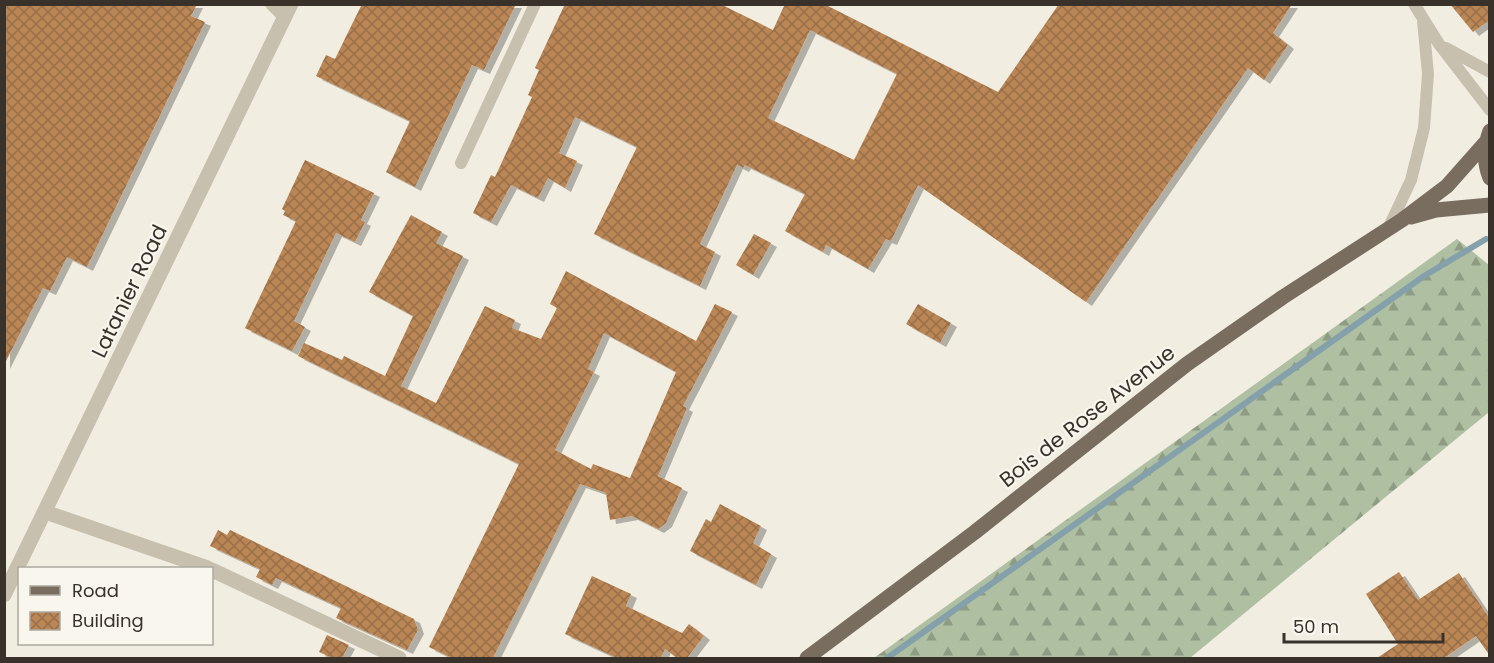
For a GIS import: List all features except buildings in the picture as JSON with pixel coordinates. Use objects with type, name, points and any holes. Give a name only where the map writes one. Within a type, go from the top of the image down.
[{"type":"main road","name":"Bois de Rose Avenue","points":[[807,658],[975,532],[1187,364],[1283,297],[1402,220],[1447,186],[1488,136]]},
{"type":"main road","points":[[1488,136],[1485,159],[1490,178]]},
{"type":"main road","name":"Bois de Rose Avenue","points":[[1402,220],[1436,210],[1490,205]]},
{"type":"street","name":"Latanier Road","points":[[4,595],[287,11]]},
{"type":"street","points":[[45,512],[204,567]]},
{"type":"street","points":[[213,570],[399,658]]},
{"type":"lane","points":[[271,4],[287,11]]},
{"type":"lane","points":[[460,163],[534,4]]},
{"type":"lane","points":[[1414,4],[1439,44],[1490,110]]},
{"type":"lane","points":[[1388,229],[1410,180],[1424,128],[1428,74],[1424,21]]},
{"type":"lane","points":[[1439,44],[1490,72]]},
{"type":"green space","points":[[1457,239],[1489,265],[1489,412],[1190,658],[874,658]]},
{"type":"waterway","points":[[887,658],[1424,276],[1486,239]]}]
